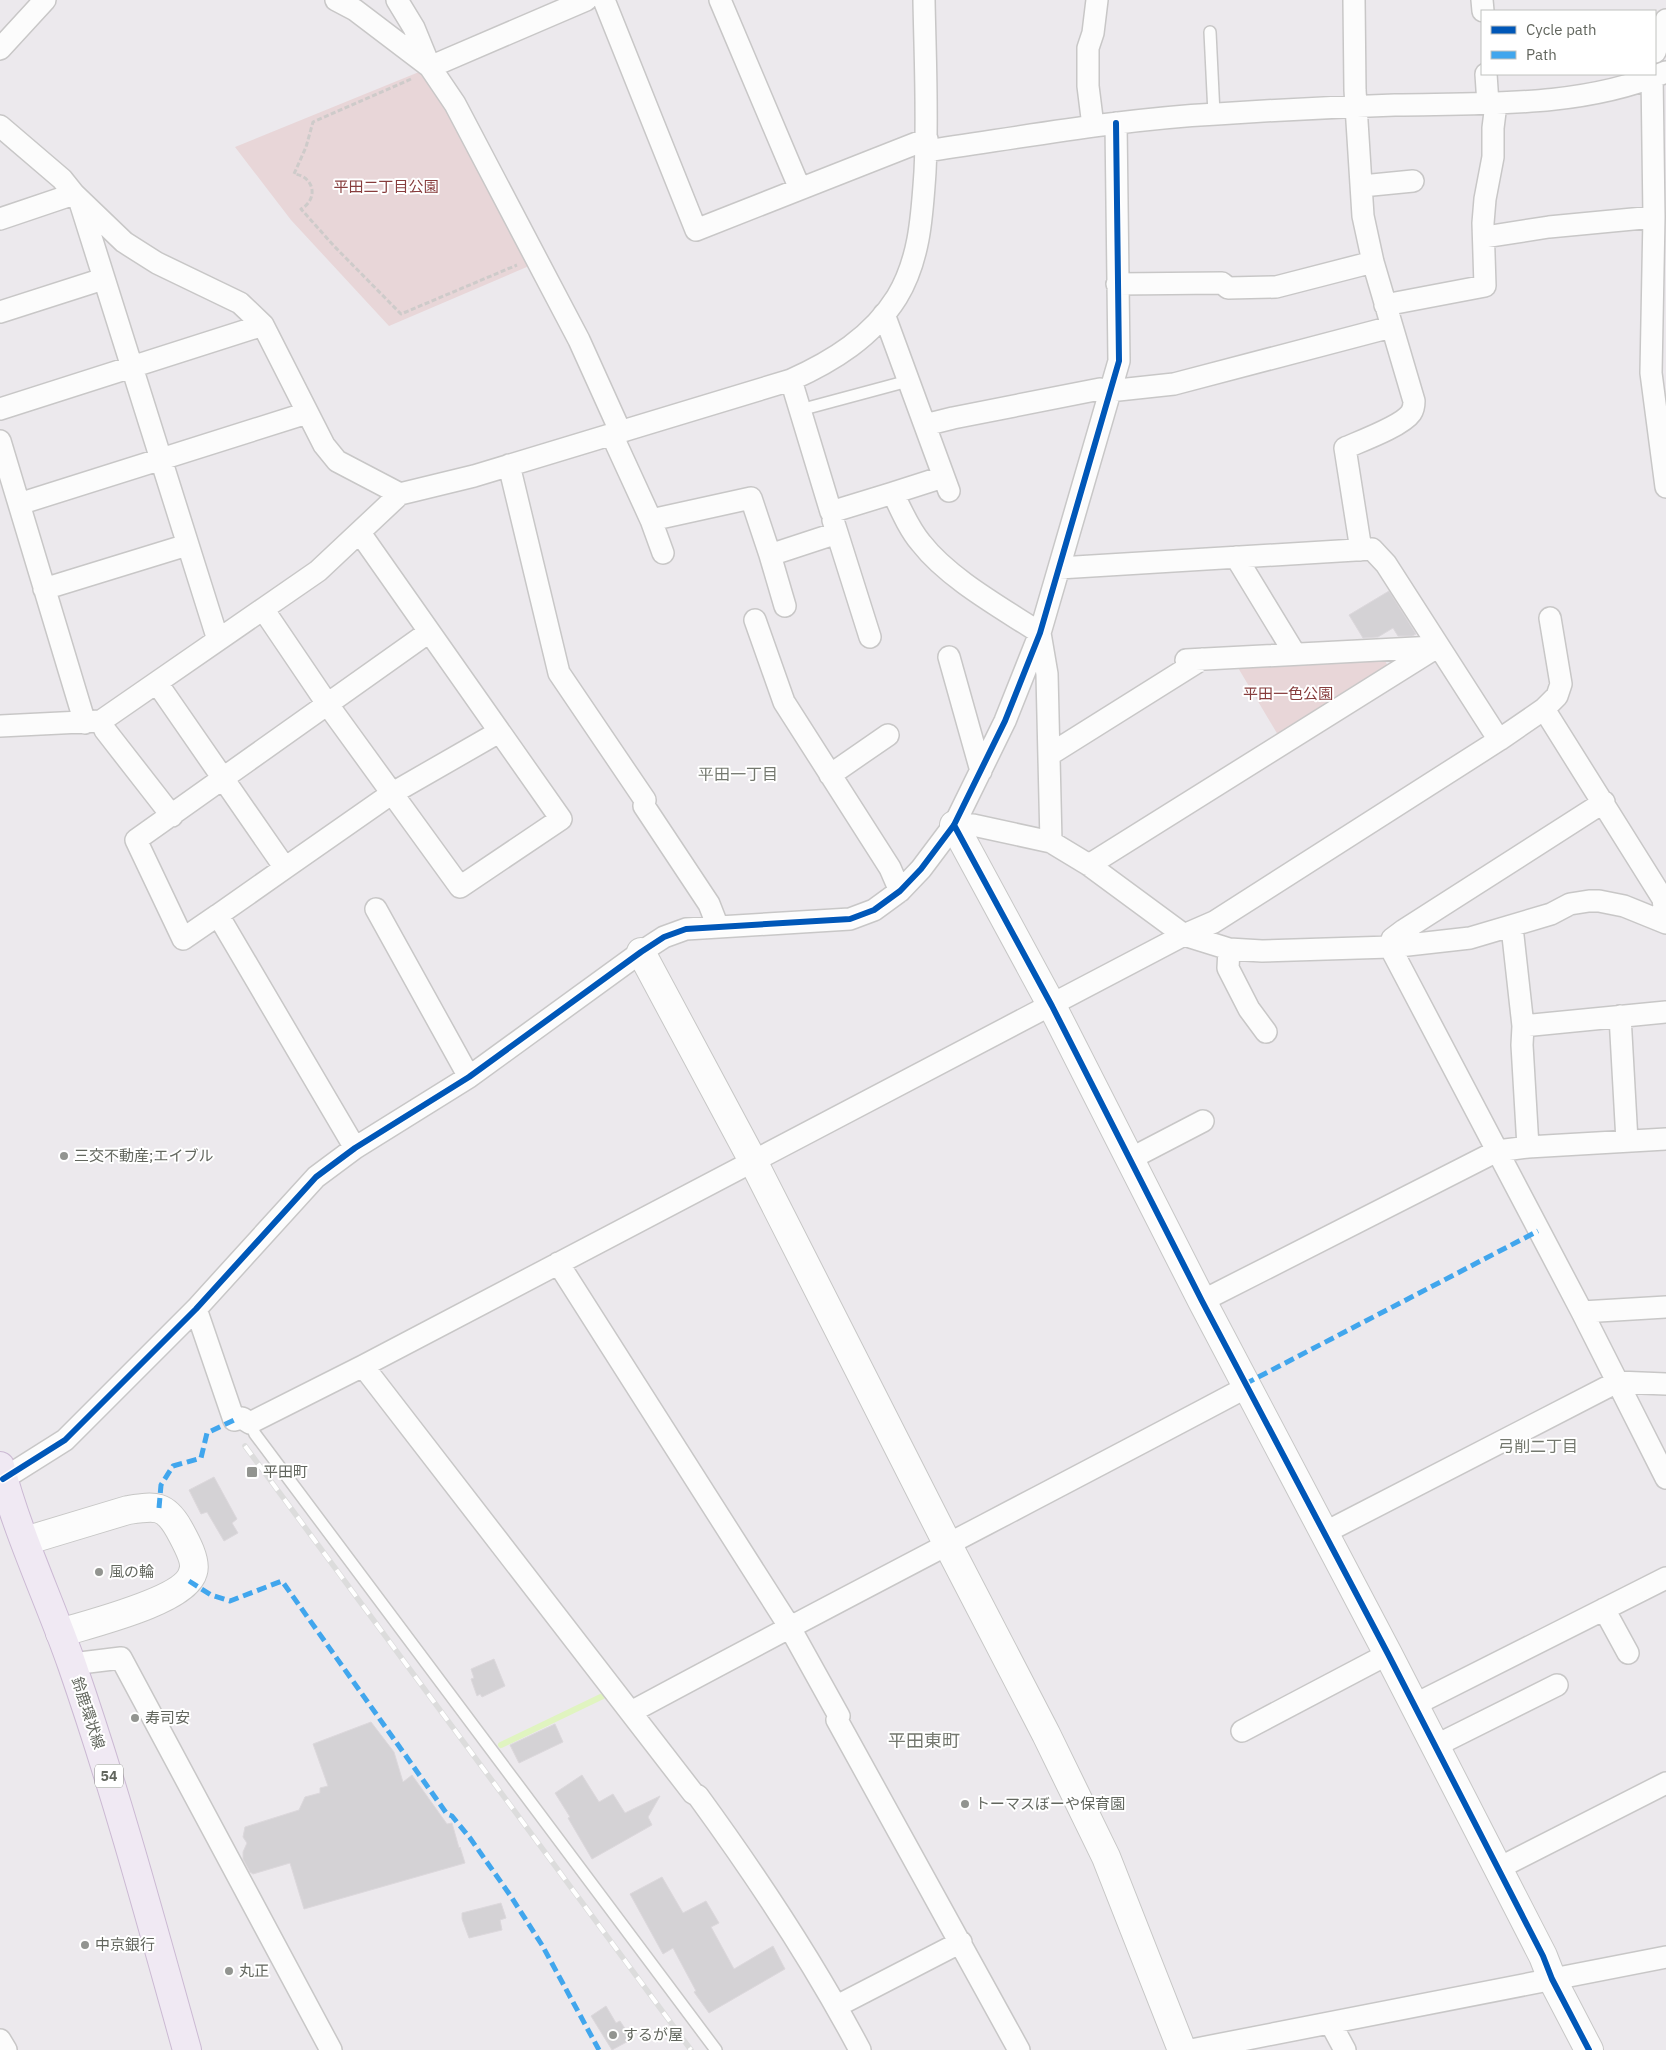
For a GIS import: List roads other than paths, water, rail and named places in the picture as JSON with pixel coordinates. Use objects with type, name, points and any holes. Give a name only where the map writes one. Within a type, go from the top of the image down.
[{"type":"main road","name":"鈴鹿環状線","points":[[2,1472],[6,1509],[25,1541],[72,1664],[115,1795],[187,2050]]},
{"type":"street","points":[[0,49],[45,0]]},
{"type":"street","points":[[336,0],[355,10],[431,68]]},
{"type":"street","points":[[397,0],[414,28],[431,68],[455,104],[579,340],[663,553]]},
{"type":"street","points":[[431,68],[586,0]]},
{"type":"street","points":[[604,0],[696,230],[800,189],[926,145],[1136,120],[1214,114],[1357,106],[1492,104],[1558,99],[1606,90],[1657,75],[1658,220],[1651,372],[1660,397],[1666,487]]},
{"type":"street","points":[[720,0],[800,189]]},
{"type":"street","points":[[0,726],[93,722],[157,683],[318,571],[400,494],[474,476],[791,380],[827,363],[860,340],[897,297],[918,244],[926,145],[924,0]]},
{"type":"street","points":[[1093,126],[1088,86],[1088,48],[1093,33],[1098,0]]},
{"type":"street","points":[[1354,0],[1354,90],[1357,106],[1363,216],[1372,262],[1414,401],[1412,412],[1404,419],[1388,429],[1345,448],[1361,550]]},
{"type":"street","points":[[1656,49],[1666,20]]},
{"type":"street","points":[[1385,305],[1485,286],[1485,237],[1483,223],[1493,157],[1492,104],[1486,75]]},
{"type":"street","points":[[2,1472],[65,1440],[196,1309],[316,1177],[355,1148],[469,1077],[641,952],[664,937],[686,929],[850,918],[874,910],[900,891],[921,869],[954,825],[1005,721],[1040,633],[1119,361],[1116,123]]},
{"type":"street","points":[[0,126],[62,179],[77,197],[124,242],[157,263],[225,294],[240,303],[263,325],[324,445],[337,461],[400,494]]},
{"type":"street","points":[[1362,186],[1413,181]]},
{"type":"street","points":[[0,219],[77,197]]},
{"type":"street","points":[[77,197],[218,640]]},
{"type":"street","points":[[1485,237],[1549,227],[1658,220]]},
{"type":"street","points":[[1117,284],[1222,283],[1228,288],[1276,287],[1372,262]]},
{"type":"street","points":[[0,312],[103,279]]},
{"type":"street","points":[[831,512],[893,493],[946,484],[884,314]]},
{"type":"street","points":[[0,409],[263,325]]},
{"type":"street","points":[[925,425],[1100,389],[1109,391],[1174,384],[1391,327]]},
{"type":"street","points":[[791,380],[870,638]]},
{"type":"street","points":[[19,504],[159,458],[307,413]]},
{"type":"street","points":[[0,441],[44,589],[93,722],[105,730],[172,816]]},
{"type":"street","points":[[509,465],[559,673],[645,800],[644,806],[709,904],[718,927]]},
{"type":"street","points":[[893,493],[920,542],[939,564],[1040,633],[1047,674],[1051,842]]},
{"type":"street","points":[[651,520],[751,498],[785,606]]},
{"type":"street","points":[[263,609],[391,794],[460,887],[561,819],[360,533]]},
{"type":"street","points":[[770,555],[837,533]]},
{"type":"street","points":[[44,589],[187,545]]},
{"type":"street","points":[[1059,568],[1372,549],[1379,556],[1499,740]]},
{"type":"street","points":[[1236,557],[1296,654]]},
{"type":"street","points":[[196,1309],[234,1420],[242,1418],[250,1424],[364,1366],[1184,935],[1214,922],[1537,716],[1557,696],[1561,684],[1550,618]]},
{"type":"street","points":[[755,620],[784,702],[890,868],[900,891]]},
{"type":"street","points":[[429,632],[136,840],[183,939],[391,794],[500,732]]},
{"type":"street","points":[[1049,755],[1194,659],[1437,647]]},
{"type":"street","points":[[1089,864],[1437,647]]},
{"type":"street","points":[[950,657],[981,771]]},
{"type":"street","points":[[157,683],[285,868]]},
{"type":"street","points":[[954,825],[973,825],[1051,842],[1089,864],[1184,935],[1229,949],[1262,951],[1390,947],[1470,938],[1551,914],[1570,904],[1589,901],[1624,906],[1663,922],[1663,898],[1544,709]]},
{"type":"street","points":[[830,775],[888,735]]},
{"type":"street","points":[[1604,802],[1404,930],[1392,939],[1390,947],[1582,1312],[1666,1478]]},
{"type":"street","points":[[954,825],[1052,1006],[1202,1301],[1436,1746],[1589,2050]]},
{"type":"street","points":[[376,909],[469,1077]]},
{"type":"street","points":[[218,915],[355,1148]]},
{"type":"street","points":[[1512,927],[1523,1026],[1522,1045],[1528,1147]]},
{"type":"street","points":[[1229,949],[1228,968],[1249,1009],[1266,1032]]},
{"type":"street","points":[[641,952],[754,1162],[1046,1734],[1106,1857],[1182,2050]]},
{"type":"street","points":[[1523,1026],[1666,1012]]},
{"type":"street","points":[[1620,1016],[1627,1141]]},
{"type":"street","points":[[1130,1159],[1203,1121]]},
{"type":"street","points":[[1202,1301],[1497,1150],[1666,1139]]},
{"type":"street","points":[[558,1263],[789,1626],[839,1716],[837,1720],[1019,2050]]},
{"type":"street","points":[[1582,1312],[1666,1306]]},
{"type":"street","points":[[364,1366],[693,1793],[698,1796],[750,1868],[837,2006],[860,2050]]},
{"type":"street","points":[[1324,1533],[1617,1382],[1666,1384]]},
{"type":"street","points":[[631,1712],[789,1626],[948,1545],[1247,1387]]},
{"type":"street","points":[[25,1541],[128,1510],[144,1507],[160,1508],[172,1516],[189,1547],[194,1571],[190,1581],[174,1593],[148,1606],[60,1633]]},
{"type":"street","points":[[1414,1705],[1666,1578]]},
{"type":"street","points":[[1604,1609],[1628,1653]]},
{"type":"street","points":[[1242,1732],[1388,1654]]},
{"type":"street","points":[[72,1664],[121,1658],[331,2050]]},
{"type":"street","points":[[1436,1746],[1557,1685]]},
{"type":"street","points":[[1499,1868],[1666,1783]]},
{"type":"street","points":[[837,2006],[961,1942]]},
{"type":"street","points":[[1192,2050],[1666,1957]]},
{"type":"street","points":[[1331,2024],[1345,2050]]},
{"type":"street","points":[[0,2040],[6,2050]]},
{"type":"lane","points":[[1210,32],[1214,114]]},
{"type":"lane","points":[[800,410],[908,381]]},
{"type":"lane","points":[[250,1424],[255,1434],[716,2050]]},
{"type":"waterway","points":[[501,1745],[607,1694]]},
{"type":"railway","points":[[245,1446],[691,2050]]},
{"type":"place","name":"三交不動産;エイブル","points":[[64,1156]]},
{"type":"place","name":"平田町","points":[[252,1472]]},
{"type":"place","name":"風の輪","points":[[99,1572]]},
{"type":"place","name":"寿司安","points":[[135,1718]]},
{"type":"place","name":"トーマスぼーや保育園","points":[[965,1804]]},
{"type":"place","name":"中京銀行","points":[[85,1945]]},
{"type":"place","name":"丸正","points":[[229,1971]]},
{"type":"place","name":"するが屋","points":[[613,2035]]},
{"type":"district","name":"平田一丁目","points":[[738,774]]},
{"type":"district","name":"弓削二丁目","points":[[1538,1446]]},
{"type":"district","name":"平田東町","points":[[924,1741]]},
{"type":"park label","name":"平田二丁目公園","points":[[386,187]]},
{"type":"park label","name":"平田一色公園","points":[[1288,694]]}]
